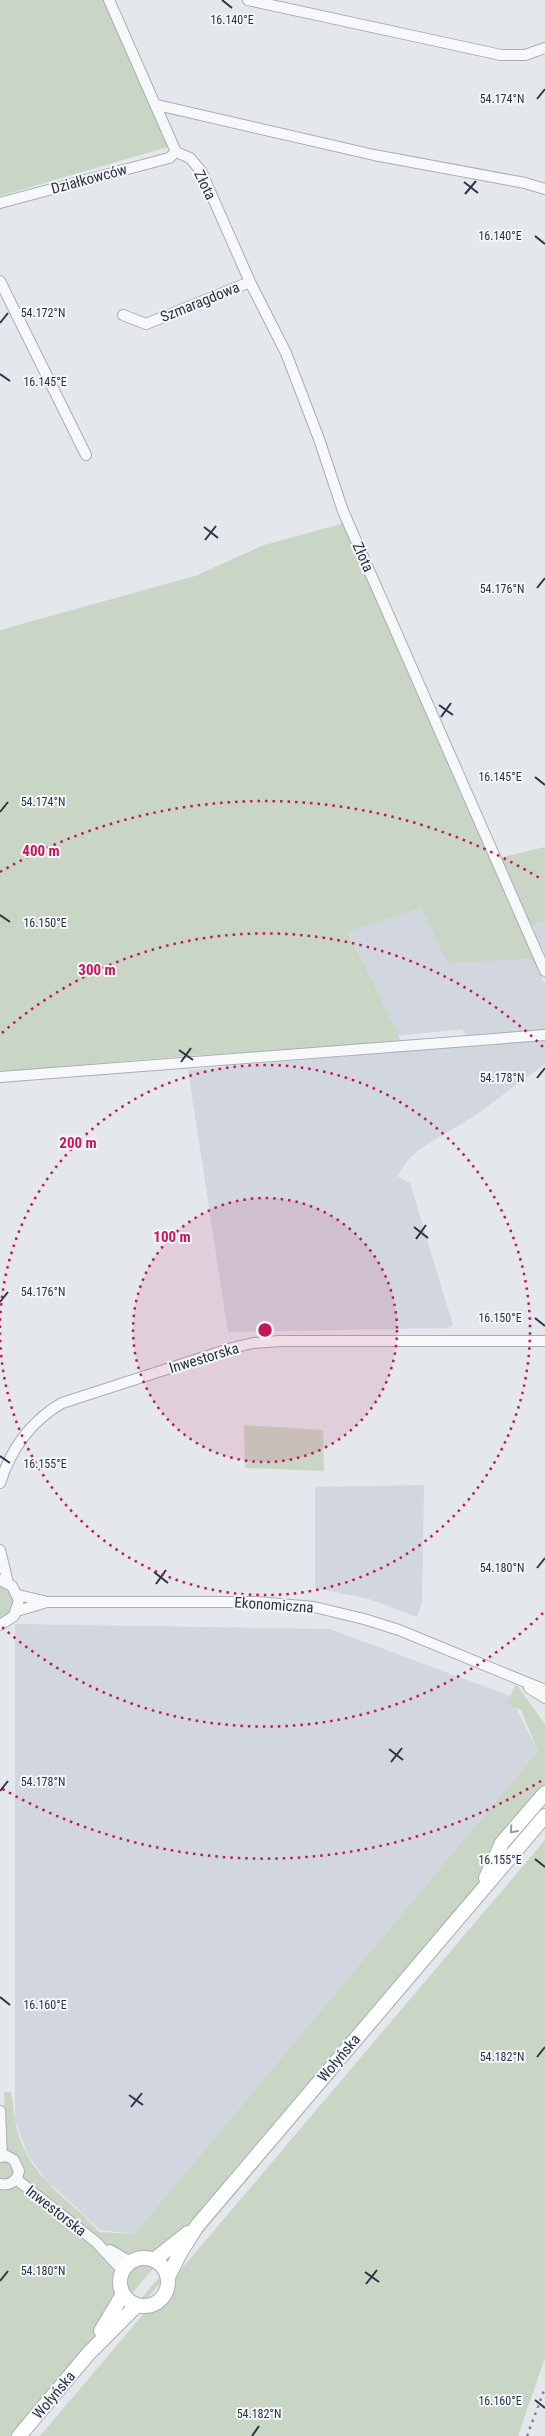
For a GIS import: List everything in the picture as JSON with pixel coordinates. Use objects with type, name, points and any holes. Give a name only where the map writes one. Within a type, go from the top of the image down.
[{"type":"main road","name":"Wołyńska","points":[[481,1890],[502,1843],[545,1793]]},
{"type":"main road","name":"Wołyńska","points":[[168,2277],[197,2226],[545,1816]]},
{"type":"main road","name":"Wołyńska","points":[[154,2260],[197,2226]]},
{"type":"main road","points":[[143,2258],[154,2260],[163,2267],[168,2277],[166,2294],[158,2302],[148,2306],[137,2305],[123,2294],[120,2282],[127,2266],[143,2258]]},
{"type":"main road","name":"Wołyńska","points":[[89,2353],[123,2294]]},
{"type":"main road","name":"Wołyńska","points":[[19,2436],[89,2353],[137,2305]]},
{"type":"street","points":[[109,0],[157,105],[176,152]]},
{"type":"street","points":[[248,0],[502,55],[525,55],[545,48]]},
{"type":"street","points":[[157,105],[374,155],[525,183],[545,189]]},
{"type":"street","name":"Działkowców","points":[[0,203],[169,158],[176,152]]},
{"type":"street","name":"Złota","points":[[176,152],[190,158],[201,171],[250,282],[286,353],[319,439],[343,511],[545,971]]},
{"type":"street","points":[[0,281],[86,455]]},
{"type":"street","name":"Szmaragdowa","points":[[123,315],[146,324],[250,282]]},
{"type":"street","points":[[0,1078],[545,1035]]},
{"type":"street","name":"Inwestorska","points":[[0,1483],[16,1449],[31,1426],[54,1408],[232,1348],[253,1343],[280,1341],[545,1341]]},
{"type":"street","points":[[0,1550],[4,1582],[18,1595],[17,1611],[10,1620],[0,1625]]},
{"type":"street","name":"Ekonomiczna","points":[[18,1595],[48,1602],[256,1602],[314,1607],[399,1630],[518,1680],[544,1697]]},
{"type":"street","name":"Ekonomiczna","points":[[17,1611],[48,1602]]},
{"type":"street","points":[[0,2111],[1,2156],[11,2157],[17,2163],[19,2171],[16,2179],[8,2185],[0,2184]]},
{"type":"street","name":"Inwestorska","points":[[16,2179],[127,2266]]},
{"type":"shaded area","points":[[423,908],[447,962],[534,959],[545,984],[545,1031],[467,1036],[462,1029],[397,1036],[348,931]]},
{"type":"shaded area","points":[[545,920],[545,954],[531,924]]},
{"type":"shaded area","points":[[545,1041],[545,1064],[474,1116],[420,1149],[407,1161],[397,1176],[410,1183],[453,1325],[447,1328],[228,1332],[188,1070],[482,1044]]},
{"type":"shaded area","points":[[424,1485],[422,1602],[417,1617],[369,1599],[315,1588],[315,1487]]},
{"type":"shaded area","points":[[15,1624],[330,1629],[510,1696],[538,1751],[134,2234],[101,2230],[47,2181],[28,2155],[15,2120]]},
{"type":"green space","points":[[0,0],[105,0],[168,147],[0,196]]},
{"type":"green space","points":[[352,521],[498,858],[545,847],[545,920],[522,930],[534,959],[447,963],[422,908],[348,932],[402,1043],[186,1056],[0,1072],[0,630],[195,576],[264,545]]},
{"type":"green space","points":[[244,1425],[323,1430],[324,1471],[245,1468]]},
{"type":"green space","points":[[0,1585],[11,1593],[13,1603],[12,1612],[0,1620]]},
{"type":"green space","points":[[516,1684],[545,1724],[545,1788],[480,1884],[11,2436],[0,2436],[0,2162],[5,2134],[4,2092],[11,2092],[17,2130],[23,2146],[40,2174],[101,2230],[81,2215],[100,2232],[134,2234],[538,1751],[521,1710],[507,1704]]},
{"type":"green space","points":[[545,1822],[545,1828],[139,2308],[139,2301]]},
{"type":"green space","points":[[545,1840],[545,2358],[518,2436],[40,2436]]},
{"type":"railway","points":[[527,2436],[545,2388]]}]
